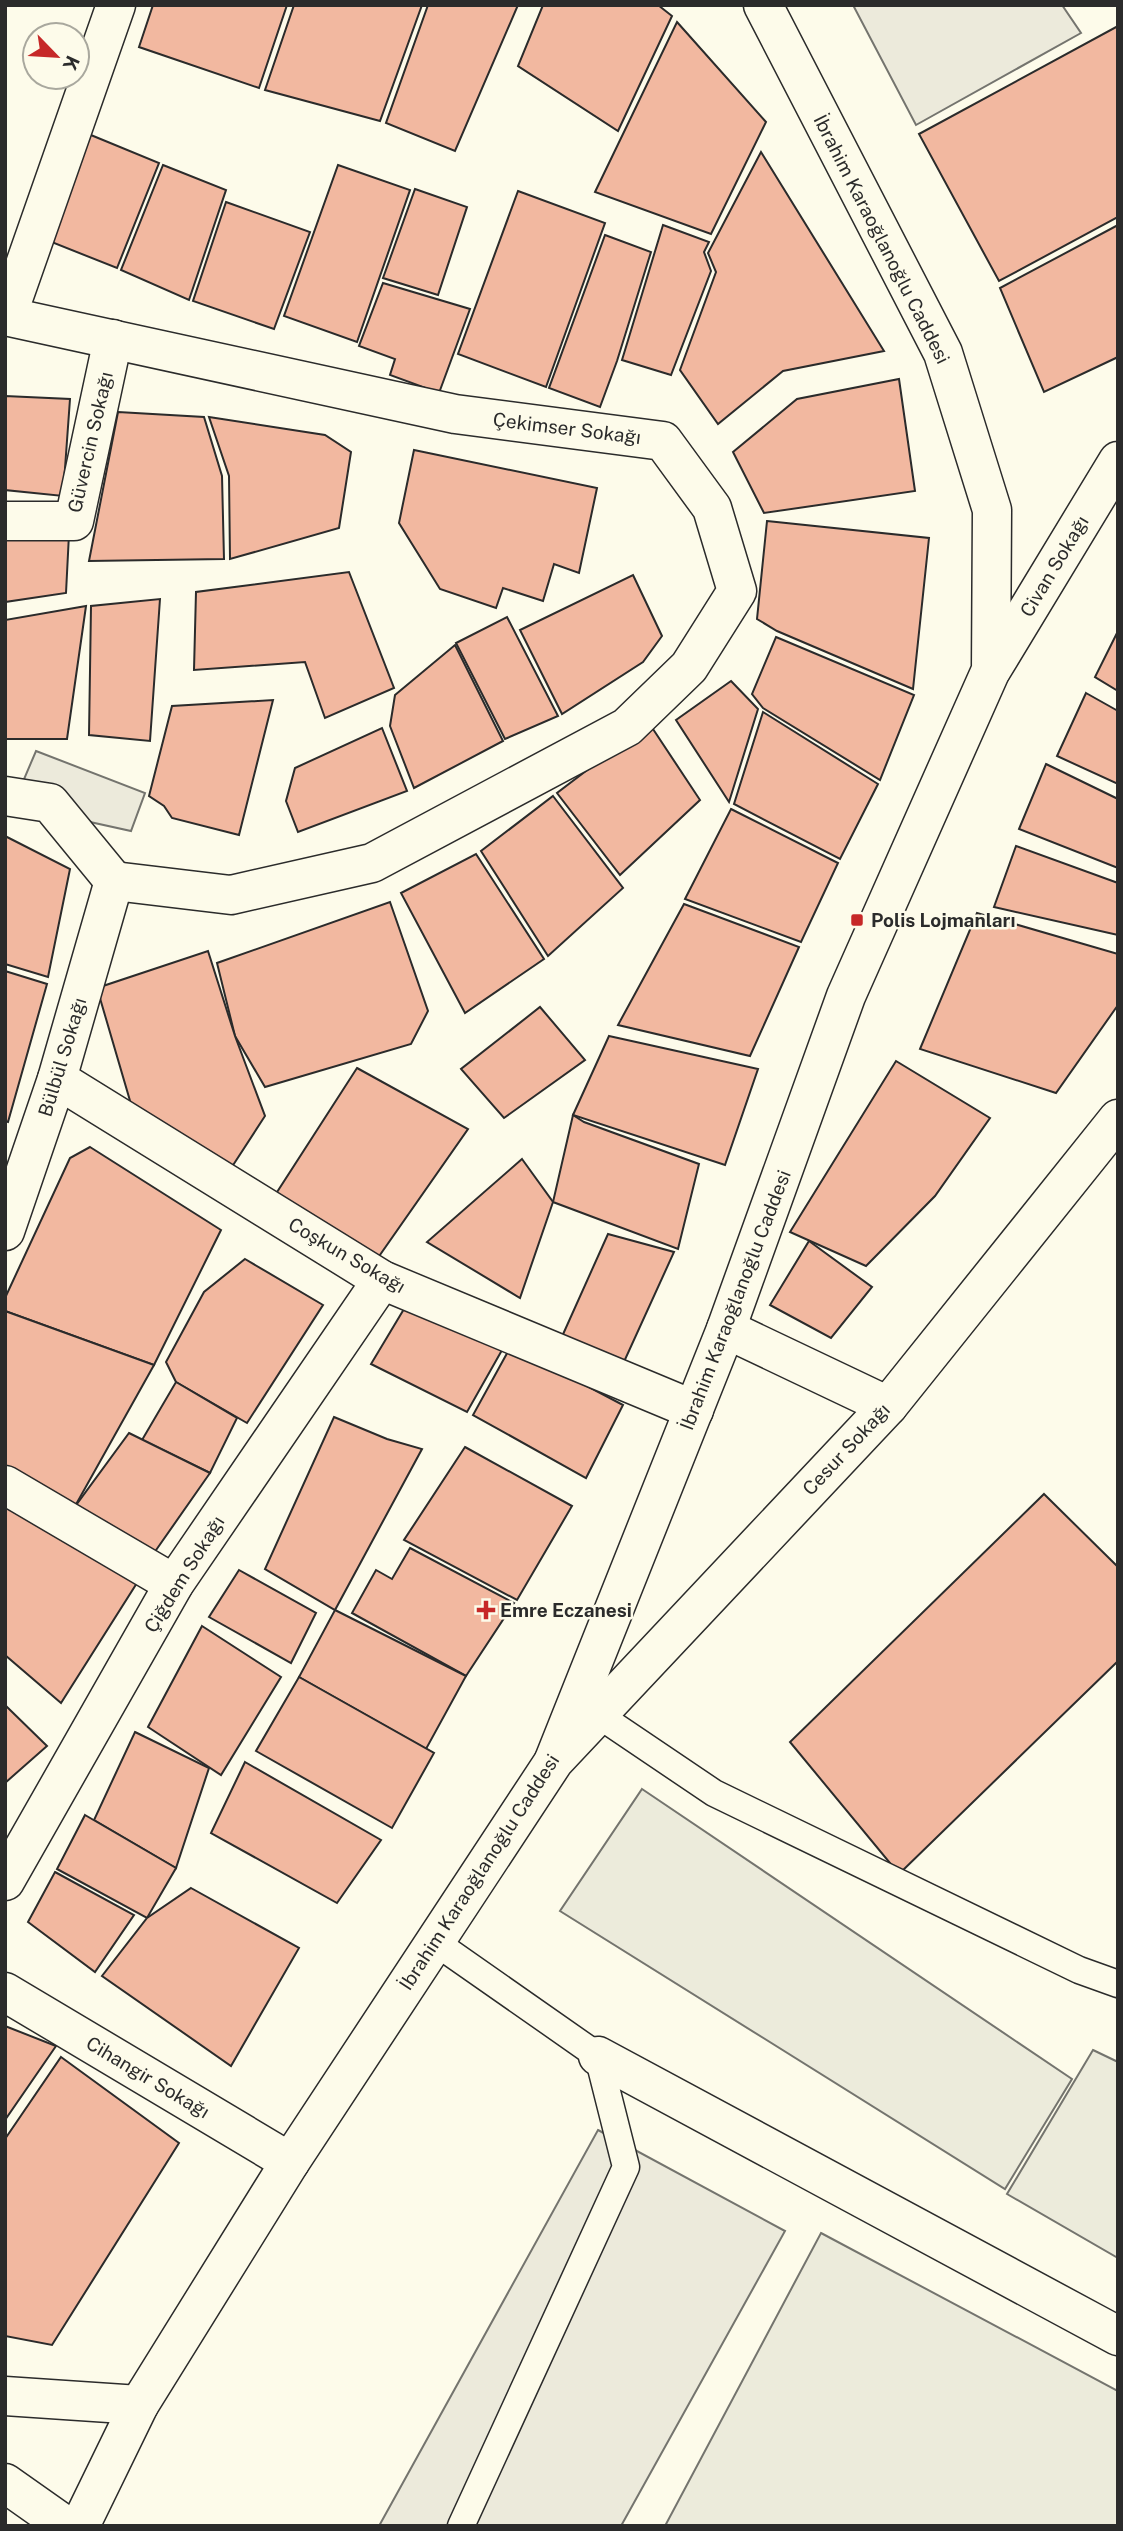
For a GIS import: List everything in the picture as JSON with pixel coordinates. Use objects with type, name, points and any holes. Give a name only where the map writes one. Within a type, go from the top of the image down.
[{"type":"street","points":[[6,316],[116,5]]},
{"type":"street","name":"İbrahim Karaoğlanoğlu Caddesi","points":[[80,2526],[139,2405],[290,2162],[554,1761],[726,1329],[846,996],[991,670],[992,510],[943,354],[763,5]]},
{"type":"street","name":"Çekimser Sokağı","points":[[6,316],[455,414],[663,440],[712,508],[737,592],[689,667],[627,727],[372,863],[231,895],[114,881]]},
{"type":"street","name":"Güvercin Sokağı","points":[[5,522],[74,521],[113,340]]},
{"type":"street","name":"Civan Sokağı","points":[[991,670],[1118,461]]},
{"type":"street","points":[[5,796],[50,803],[114,881]]},
{"type":"street","name":"Bülbül Sokağı","points":[[5,1231],[57,1079],[114,881]]},
{"type":"street","name":"Coşkun Sokağı","points":[[57,1079],[382,1280],[694,1410]]},
{"type":"street","name":"Cesur Sokağı","points":[[554,1761],[888,1406],[1118,1119]]},
{"type":"street","name":"Çiğdem Sokağı","points":[[5,1881],[174,1584],[382,1280]]},
{"type":"street","points":[[726,1329],[888,1406]]},
{"type":"street","points":[[5,1485],[174,1584]]},
{"type":"street","name":"Cihangir Sokağı","points":[[5,1992],[290,2162]]},
{"type":"street","points":[[598,2056],[1118,2336]]},
{"type":"street","points":[[5,2396],[139,2405]]},
{"type":"street","points":[[5,2483],[66,2526]]},
{"type":"lane","points":[[597,1714],[715,1793],[1079,1970],[1118,1984]]},
{"type":"lane","points":[[435,1942],[598,2056],[626,2167],[461,2526]]},
{"type":"shaded area","points":[[853,5],[1062,5],[1081,33],[916,125]]},
{"type":"shaded area","points":[[36,751],[145,793],[131,831],[13,805]]},
{"type":"shaded area","points":[[642,1789],[1072,2079],[1005,2189],[560,1911]]},
{"type":"shaded area","points":[[1093,2050],[1118,2062],[1118,2258],[1007,2194]]},
{"type":"shaded area","points":[[598,2130],[785,2231],[621,2526],[379,2526]]},
{"type":"shaded area","points":[[821,2233],[1118,2391],[1118,2526],[665,2526]]},
{"type":"building","points":[[153,5],[287,5],[259,88],[139,47]]},
{"type":"building","points":[[294,5],[422,5],[380,121],[265,90]]},
{"type":"building","points":[[428,5],[518,5],[455,151],[386,123]]},
{"type":"building","points":[[543,5],[658,5],[672,16],[618,131],[518,66]]},
{"type":"building","points":[[677,22],[766,122],[711,234],[595,192]]},
{"type":"building","points":[[1118,26],[1118,217],[999,281],[919,134]]},
{"type":"building","points":[[86,133],[159,163],[117,268],[44,239]]},
{"type":"building","points":[[761,152],[884,351],[783,371],[718,424],[680,370],[716,272],[708,253]]},
{"type":"building","points":[[163,165],[226,190],[189,300],[121,270]]},
{"type":"building","points":[[338,165],[410,190],[357,342],[284,316]]},
{"type":"building","points":[[415,189],[467,207],[438,295],[383,278]]},
{"type":"building","points":[[518,191],[605,223],[546,387],[458,354]]},
{"type":"building","points":[[226,202],[310,232],[274,329],[193,301]]},
{"type":"building","points":[[663,225],[709,242],[704,252],[711,271],[671,375],[622,360]]},
{"type":"building","points":[[1118,225],[1118,357],[1044,392],[1000,288]]},
{"type":"building","points":[[605,235],[651,252],[600,407],[549,388]]},
{"type":"building","points":[[383,283],[470,309],[439,393],[390,375],[395,359],[359,346]]},
{"type":"building","points":[[899,379],[915,491],[764,513],[733,452],[797,399]]},
{"type":"building","points":[[5,396],[70,399],[63,496],[5,490]]},
{"type":"building","points":[[118,412],[204,417],[222,476],[224,559],[89,561]]},
{"type":"building","points":[[209,417],[325,435],[351,452],[339,528],[230,559],[229,476]]},
{"type":"building","points":[[414,450],[597,488],[579,573],[554,564],[543,601],[503,588],[496,608],[440,589],[399,523]]},
{"type":"building","points":[[767,521],[929,538],[913,689],[777,631],[757,619]]},
{"type":"building","points":[[69,534],[66,593],[5,602],[5,537]]},
{"type":"building","points":[[349,572],[394,688],[325,718],[305,662],[194,670],[196,592]]},
{"type":"building","points":[[633,575],[662,636],[643,662],[562,714],[520,630]]},
{"type":"building","points":[[160,599],[150,741],[89,735],[91,606]]},
{"type":"building","points":[[86,606],[67,739],[5,739],[5,620]]},
{"type":"building","points":[[507,617],[558,716],[505,739],[456,643]]},
{"type":"building","points":[[1118,631],[1118,691],[1095,677]]},
{"type":"building","points":[[776,637],[914,695],[880,780],[763,708],[752,694]]},
{"type":"building","points":[[455,645],[503,741],[414,788],[390,726],[395,695]]},
{"type":"building","points":[[731,681],[758,709],[729,802],[676,720]]},
{"type":"building","points":[[1086,693],[1118,711],[1118,784],[1057,756]]},
{"type":"building","points":[[273,700],[239,835],[172,818],[164,806],[149,796],[172,706]]},
{"type":"building","points":[[763,712],[878,784],[840,859],[734,804]]},
{"type":"building","points":[[649,723],[700,800],[620,875],[557,793]]},
{"type":"building","points":[[382,728],[407,791],[298,832],[286,801],[295,768]]},
{"type":"building","points":[[1046,764],[1118,799],[1118,868],[1019,829]]},
{"type":"building","points":[[553,796],[623,888],[548,956],[481,851]]},
{"type":"building","points":[[731,809],[838,863],[801,942],[685,899]]},
{"type":"building","points":[[5,836],[70,869],[48,977],[5,964]]},
{"type":"building","points":[[1016,846],[1118,883],[1118,935],[994,907]]},
{"type":"building","points":[[476,854],[544,959],[465,1013],[401,893]]},
{"type":"building","points":[[390,902],[428,1011],[411,1044],[265,1087],[235,1036],[217,963]]},
{"type":"building","points":[[684,904],[799,947],[750,1056],[618,1025]]},
{"type":"building","points":[[977,913],[1118,954],[1118,1005],[1056,1093],[920,1049]]},
{"type":"building","points":[[208,951],[235,1036],[265,1116],[226,1176],[138,1128],[97,988]]},
{"type":"building","points":[[5,971],[47,984],[8,1122],[5,1121]]},
{"type":"building","points":[[540,1007],[585,1060],[504,1118],[461,1069]]},
{"type":"building","points":[[609,1036],[758,1069],[725,1165],[573,1115]]},
{"type":"building","points":[[896,1061],[990,1118],[935,1196],[866,1266],[790,1232]]},
{"type":"building","points":[[357,1068],[468,1129],[368,1272],[270,1203]]},
{"type":"building","points":[[573,1115],[584,1122],[699,1164],[678,1249],[553,1202]]},
{"type":"building","points":[[90,1147],[221,1230],[154,1365],[5,1311],[5,1298],[70,1158]]},
{"type":"building","points":[[522,1159],[553,1202],[520,1298],[427,1242]]},
{"type":"building","points":[[608,1234],[674,1252],[623,1364],[560,1341]]},
{"type":"building","points":[[809,1241],[872,1287],[831,1338],[770,1305]]},
{"type":"building","points":[[245,1259],[323,1305],[247,1423],[176,1382],[166,1362],[204,1292]]},
{"type":"building","points":[[404,1309],[506,1343],[467,1412],[371,1364]]},
{"type":"building","points":[[5,1311],[154,1365],[74,1508],[5,1478]]},
{"type":"building","points":[[511,1346],[623,1405],[586,1478],[473,1415]]},
{"type":"building","points":[[176,1382],[237,1418],[210,1473],[142,1440]]},
{"type":"building","points":[[334,1417],[387,1439],[422,1449],[335,1610],[265,1569]]},
{"type":"building","points":[[129,1433],[210,1473],[154,1553],[74,1508]]},
{"type":"building","points":[[465,1447],[572,1506],[517,1600],[404,1540]]},
{"type":"building","points":[[5,1488],[142,1575],[61,1703],[5,1655]]},
{"type":"building","points":[[1044,1494],[1118,1567],[1118,1661],[899,1874],[790,1742]]},
{"type":"building","points":[[410,1548],[514,1603],[466,1676],[352,1613],[376,1570],[392,1579]]},
{"type":"building","points":[[239,1570],[316,1613],[291,1663],[209,1617]]},
{"type":"building","points":[[335,1610],[466,1676],[426,1749],[299,1677]]},
{"type":"building","points":[[202,1626],[281,1677],[221,1775],[148,1727]]},
{"type":"building","points":[[299,1677],[434,1753],[392,1828],[256,1751]]},
{"type":"building","points":[[5,1705],[47,1746],[5,1783]]},
{"type":"building","points":[[135,1732],[209,1768],[176,1868],[94,1820]]},
{"type":"building","points":[[245,1762],[381,1840],[337,1903],[211,1833]]},
{"type":"building","points":[[85,1815],[176,1868],[147,1918],[57,1869]]},
{"type":"building","points":[[55,1872],[134,1915],[95,1972],[28,1922]]},
{"type":"building","points":[[191,1888],[299,1948],[231,2066],[102,1976],[147,1918]]},
{"type":"building","points":[[5,2026],[56,2046],[5,2120]]},
{"type":"building","points":[[61,2057],[179,2143],[52,2345],[5,2336],[5,2139]]},
{"type":"place","name":"Polis Lojmanları","points":[[857,920]]},
{"type":"place","name":"Emre Eczanesi","points":[[486,1610]]}]
